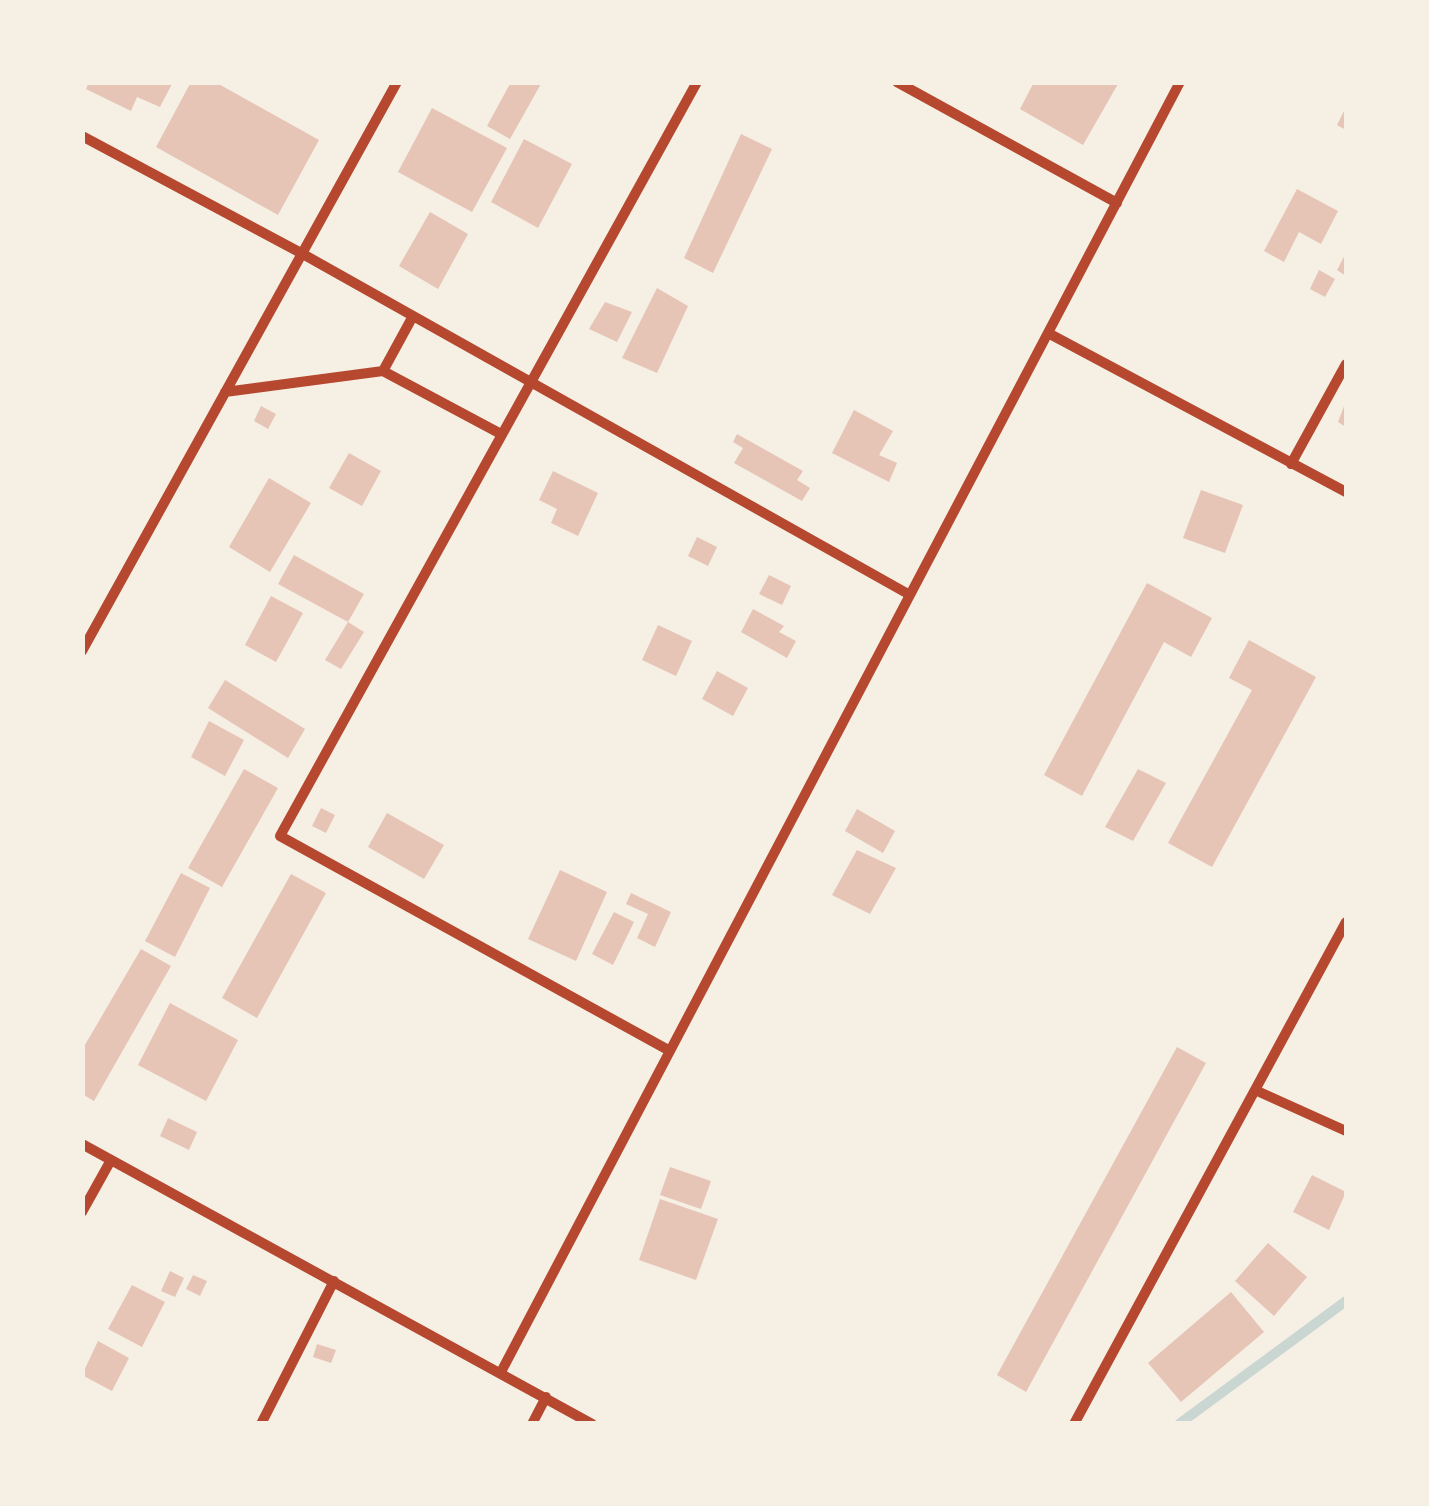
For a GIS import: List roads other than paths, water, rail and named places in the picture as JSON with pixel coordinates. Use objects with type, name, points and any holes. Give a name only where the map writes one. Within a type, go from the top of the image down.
[{"type":"street","points":[[82,651],[397,82]]},
{"type":"street","points":[[670,1051],[280,836],[697,82]]},
{"type":"street","points":[[897,82],[1117,203]]},
{"type":"street","points":[[500,1372],[1180,82]]},
{"type":"street","points":[[82,136],[302,252],[910,595]]},
{"type":"street","points":[[383,371],[413,316]]},
{"type":"street","points":[[1048,332],[1346,492]]},
{"type":"street","points":[[1292,464],[1346,364]]},
{"type":"street","points":[[225,392],[383,371],[502,434]]},
{"type":"street","points":[[1074,1424],[1346,922]]},
{"type":"street","points":[[1255,1090],[1346,1132]]},
{"type":"street","points":[[82,1144],[592,1424]]},
{"type":"street","points":[[82,1212],[111,1160]]},
{"type":"street","points":[[261,1424],[334,1281]]},
{"type":"street","points":[[532,1424],[546,1397]]},
{"type":"waterway","points":[[1179,1424],[1346,1301]]}]
